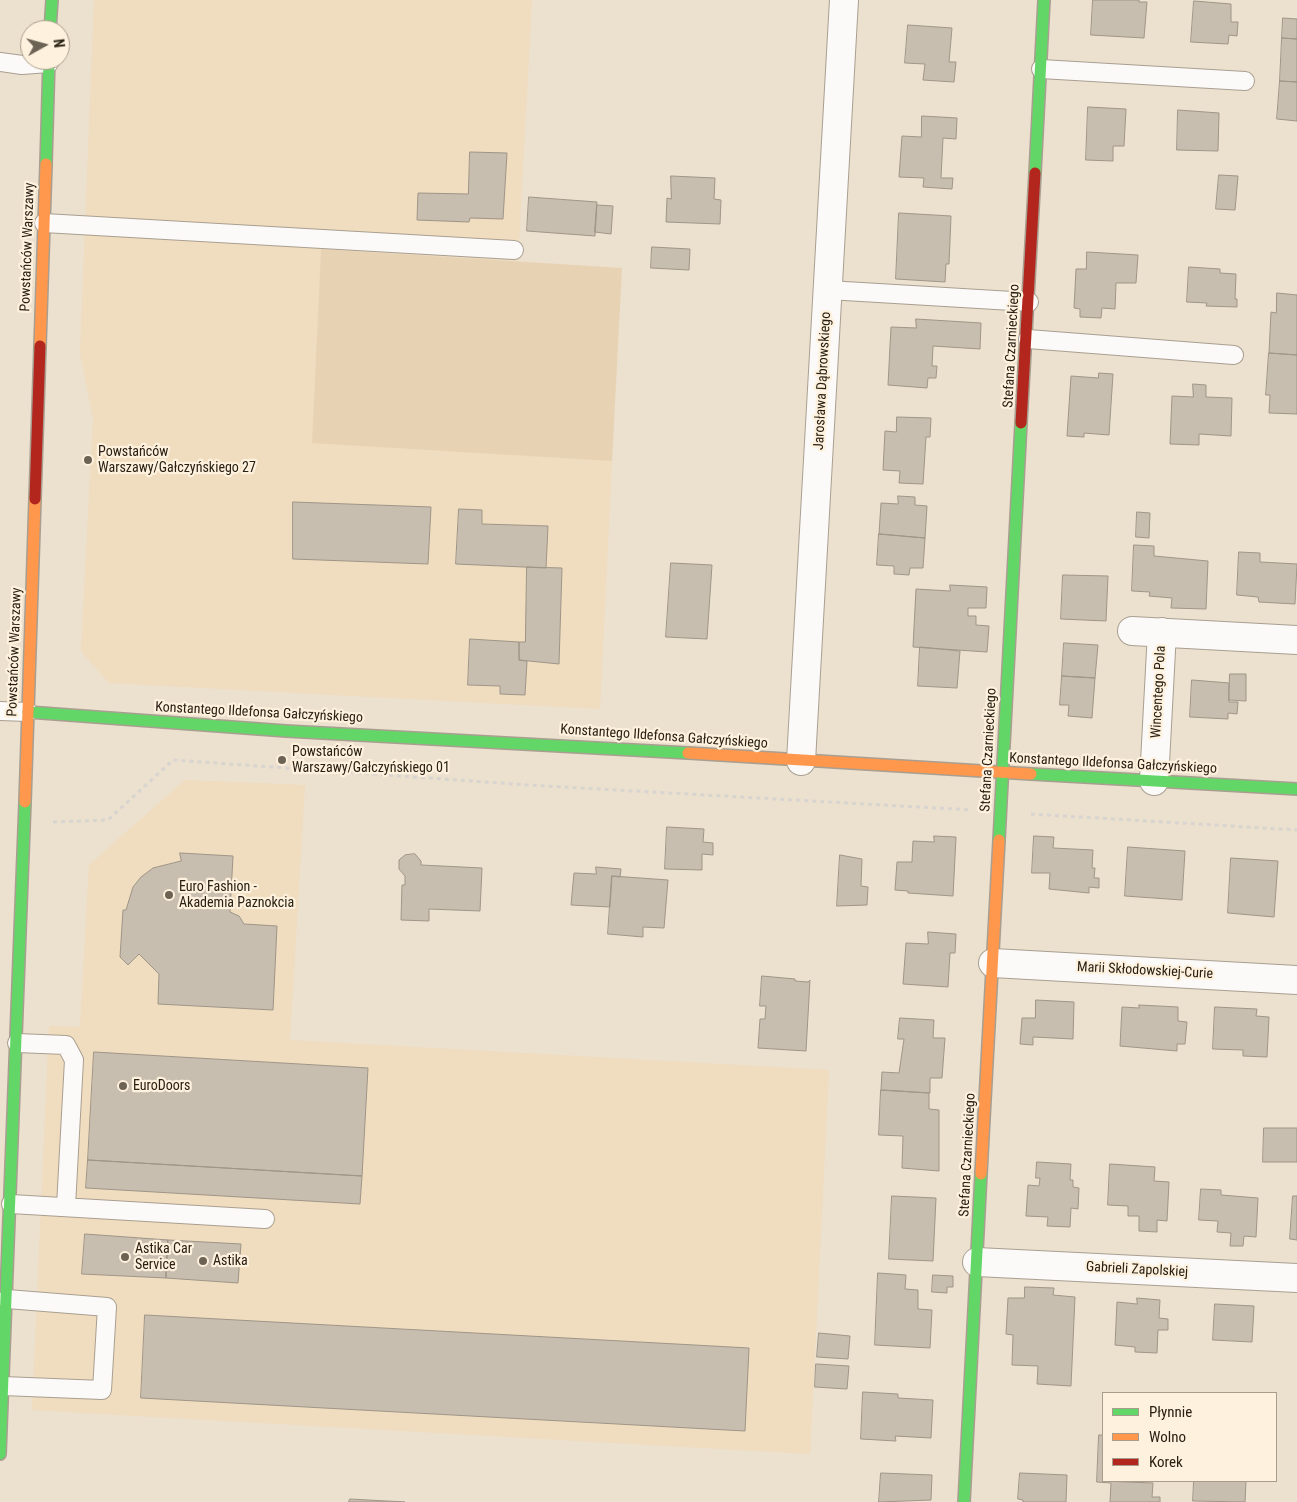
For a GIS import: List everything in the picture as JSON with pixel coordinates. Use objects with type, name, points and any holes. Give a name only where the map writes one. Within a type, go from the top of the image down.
[{"type":"street","points":[[51,20],[52,0]]},
{"type":"street","name":"Jarosława Dąbrowskiego","points":[[801,761],[844,0]]},
{"type":"street","name":"Stefana Czarnieckiego","points":[[964,1502],[1028,339],[1044,0]]},
{"type":"street","name":"Powstańców Warszawy","points":[[0,1454],[18,1044],[49,70]]},
{"type":"street","name":"Wincentego Pola","points":[[1132,631],[1297,640]]},
{"type":"street","name":"Wincentego Pola","points":[[1154,781],[1162,632]]},
{"type":"street","name":"Konstantego Ildefonsa Gałczyńskiego","points":[[28,712],[276,730],[531,743],[801,761],[1297,789]]},
{"type":"street","name":"Marii Skłodowskiej-Curie","points":[[993,963],[1297,980]]},
{"type":"street","name":"Gabrieli Zapolskiej","points":[[977,1262],[1297,1278]]},
{"type":"lane","points":[[0,62],[20,65]]},
{"type":"lane","points":[[1041,69],[1245,81]]},
{"type":"lane","points":[[44,223],[514,250]]},
{"type":"lane","points":[[828,290],[1029,302]]},
{"type":"lane","points":[[1028,339],[1234,355]]},
{"type":"lane","points":[[0,711],[28,712]]},
{"type":"lane","points":[[18,1044],[66,1045],[74,1060],[66,1206]]},
{"type":"lane","points":[[11,1204],[265,1220]]},
{"type":"lane","points":[[3,1386],[102,1390],[107,1307],[7,1300]]},
{"type":"path","points":[[24,822],[108,820],[173,760],[528,786],[1297,830]]},
{"type":"shaded area","points":[[94,0],[532,0],[518,261],[321,249],[312,442],[612,461],[600,709],[109,683],[81,651],[93,419],[80,353]]},
{"type":"shaded area","points":[[321,249],[622,268],[612,461],[312,443]]},
{"type":"shaded area","points":[[185,780],[305,785],[290,1040],[829,1070],[810,1454],[32,1410],[49,1026],[80,1027],[89,865]]},
{"type":"building","points":[[1093,0],[1139,0],[1139,2],[1147,2],[1144,38],[1091,35]]},
{"type":"building","points":[[1194,1],[1231,4],[1231,22],[1238,22],[1237,36],[1229,35],[1228,44],[1191,42]]},
{"type":"building","points":[[1283,18],[1297,19],[1297,39],[1282,38]]},
{"type":"building","points":[[908,25],[952,28],[949,62],[956,62],[954,82],[923,80],[925,64],[905,63]]},
{"type":"building","points":[[1282,38],[1297,39],[1297,82],[1280,81]]},
{"type":"building","points":[[1280,81],[1297,82],[1297,121],[1277,119]]},
{"type":"building","points":[[1088,107],[1126,109],[1124,146],[1113,146],[1113,161],[1086,160]]},
{"type":"building","points":[[1178,110],[1219,113],[1218,151],[1177,150]]},
{"type":"building","points":[[922,116],[957,118],[956,139],[943,138],[941,178],[953,178],[952,189],[923,187],[924,178],[899,177],[902,136],[921,137]]},
{"type":"building","points":[[470,152],[507,153],[503,219],[470,218],[469,222],[417,220],[418,193],[468,194]]},
{"type":"building","points":[[1219,175],[1238,176],[1235,210],[1216,209]]},
{"type":"building","points":[[671,176],[715,178],[714,199],[721,200],[720,224],[666,222],[667,198],[671,199]]},
{"type":"building","points":[[529,197],[597,202],[595,236],[527,231]]},
{"type":"building","points":[[597,205],[613,206],[611,234],[595,232]]},
{"type":"building","points":[[899,213],[951,216],[949,264],[946,264],[945,282],[896,279]]},
{"type":"building","points":[[652,247],[690,249],[689,270],[651,268]]},
{"type":"building","points":[[1087,252],[1138,255],[1136,283],[1116,283],[1115,309],[1102,308],[1101,318],[1080,317],[1080,309],[1074,308],[1076,269],[1086,269]]},
{"type":"building","points":[[1189,267],[1220,269],[1220,273],[1236,274],[1235,299],[1237,299],[1237,307],[1206,306],[1207,303],[1187,302]]},
{"type":"building","points":[[1277,293],[1297,295],[1297,355],[1269,353],[1271,312],[1276,313]]},
{"type":"building","points":[[916,319],[981,323],[980,349],[933,346],[932,366],[937,366],[936,378],[928,378],[927,388],[888,385],[891,327],[916,328]]},
{"type":"building","points":[[1269,353],[1297,355],[1297,414],[1269,413],[1270,395],[1266,395]]},
{"type":"building","points":[[1099,373],[1113,374],[1109,435],[1084,433],[1084,437],[1067,436],[1071,376],[1098,378]]},
{"type":"building","points":[[1193,384],[1206,385],[1206,397],[1232,398],[1231,436],[1199,434],[1199,445],[1170,444],[1172,396],[1193,397]]},
{"type":"building","points":[[897,417],[931,418],[930,437],[926,437],[923,484],[899,483],[900,471],[883,470],[885,431],[896,432]]},
{"type":"building","points":[[898,496],[915,497],[915,505],[927,506],[925,538],[879,534],[881,503],[898,504]]},
{"type":"building","points":[[293,502],[431,507],[428,564],[293,559]]},
{"type":"building","points":[[459,509],[482,510],[482,524],[548,526],[546,568],[456,564]]},
{"type":"building","points":[[1137,512],[1150,513],[1149,538],[1136,537]]},
{"type":"building","points":[[879,534],[925,538],[923,568],[910,568],[909,575],[894,574],[894,566],[877,565]]},
{"type":"building","points":[[1134,545],[1154,546],[1154,556],[1208,561],[1206,609],[1171,608],[1172,598],[1149,596],[1150,592],[1132,591]]},
{"type":"building","points":[[1239,552],[1260,553],[1260,562],[1297,564],[1295,604],[1259,602],[1258,597],[1237,595]]},
{"type":"building","points":[[671,563],[712,565],[707,639],[666,637]]},
{"type":"building","points":[[527,567],[562,568],[559,664],[519,660],[519,642],[525,642]]},
{"type":"building","points":[[1063,575],[1108,576],[1106,621],[1061,619]]},
{"type":"building","points":[[950,585],[987,587],[986,608],[968,608],[968,616],[976,616],[976,625],[989,626],[987,652],[913,647],[916,589],[950,591]]},
{"type":"building","points":[[470,639],[519,642],[519,660],[527,661],[525,695],[500,694],[500,686],[468,685]]},
{"type":"building","points":[[1064,643],[1098,645],[1095,678],[1062,676]]},
{"type":"building","points":[[920,647],[960,651],[957,688],[918,686]]},
{"type":"building","points":[[1230,674],[1246,674],[1246,701],[1229,700]]},
{"type":"building","points":[[1062,676],[1095,678],[1092,718],[1068,716],[1069,705],[1060,705]]},
{"type":"building","points":[[1192,680],[1229,683],[1229,702],[1238,702],[1237,714],[1228,713],[1228,719],[1190,717]]},
{"type":"building","points":[[667,827],[704,829],[703,842],[713,843],[713,855],[702,854],[702,870],[665,869]]},
{"type":"building","points":[[934,836],[956,837],[953,896],[908,893],[908,891],[895,890],[897,862],[912,862],[913,841],[934,842]]},
{"type":"building","points":[[1034,836],[1054,837],[1053,848],[1093,850],[1092,868],[1095,868],[1094,878],[1099,878],[1099,888],[1089,887],[1089,893],[1049,889],[1050,873],[1032,873]]},
{"type":"building","points":[[1128,847],[1185,851],[1182,900],[1125,896]]},
{"type":"building","points":[[180,853],[233,856],[230,912],[239,916],[244,924],[277,926],[273,1010],[158,1004],[159,974],[139,954],[128,965],[120,957],[123,910],[126,910],[133,887],[141,877],[153,868],[181,861]]},
{"type":"building","points":[[415,854],[421,861],[421,865],[482,868],[480,911],[429,909],[429,921],[401,920],[402,885],[405,885],[405,876],[399,869],[399,860],[405,855]]},
{"type":"building","points":[[840,855],[862,859],[861,886],[868,887],[867,905],[837,906]]},
{"type":"building","points":[[1231,858],[1278,861],[1274,917],[1228,913]]},
{"type":"building","points":[[596,867],[621,869],[620,877],[612,876],[610,907],[571,905],[574,873],[596,874]]},
{"type":"building","points":[[612,876],[668,880],[664,928],[643,927],[643,937],[608,934]]},
{"type":"building","points":[[928,932],[956,934],[955,953],[950,953],[948,987],[903,984],[906,943],[928,944]]},
{"type":"building","points":[[762,976],[795,979],[795,981],[808,982],[810,980],[806,1051],[758,1048],[760,1019],[765,1019],[766,1006],[760,1006]]},
{"type":"building","points":[[1036,1000],[1074,1002],[1073,1039],[1033,1037],[1033,1045],[1020,1044],[1022,1018],[1035,1018]]},
{"type":"building","points":[[1139,1005],[1178,1007],[1178,1021],[1187,1022],[1185,1044],[1177,1044],[1177,1051],[1120,1046],[1122,1007],[1139,1008]]},
{"type":"building","points":[[1215,1007],[1257,1009],[1256,1016],[1269,1017],[1267,1057],[1243,1056],[1243,1050],[1213,1049]]},
{"type":"building","points":[[900,1018],[934,1020],[933,1038],[945,1038],[942,1078],[930,1078],[930,1093],[881,1090],[882,1072],[899,1073],[904,1039],[898,1039]]},
{"type":"building","points":[[94,1052],[368,1068],[362,1176],[88,1160]]},
{"type":"building","points":[[881,1090],[929,1093],[929,1109],[939,1110],[939,1171],[902,1168],[903,1136],[879,1135]]},
{"type":"building","points":[[1264,1128],[1297,1128],[1297,1162],[1263,1162]]},
{"type":"building","points":[[88,1160],[362,1176],[360,1204],[86,1188]]},
{"type":"building","points":[[1037,1162],[1071,1164],[1070,1180],[1073,1180],[1073,1187],[1079,1188],[1078,1209],[1071,1208],[1070,1227],[1047,1226],[1048,1217],[1026,1216],[1028,1185],[1039,1186],[1040,1178],[1036,1178]]},
{"type":"building","points":[[1110,1164],[1155,1167],[1154,1181],[1169,1182],[1167,1221],[1157,1220],[1157,1232],[1139,1231],[1139,1216],[1128,1216],[1128,1206],[1108,1205]]},
{"type":"building","points":[[1201,1189],[1221,1190],[1221,1195],[1258,1198],[1256,1237],[1244,1236],[1243,1246],[1230,1246],[1231,1233],[1217,1232],[1218,1221],[1199,1220]]},
{"type":"building","points":[[892,1196],[936,1198],[933,1261],[889,1259]]},
{"type":"building","points":[[1293,1196],[1297,1196],[1297,1240],[1290,1239]]},
{"type":"building","name":"Astika Car Service","points":[[85,1234],[168,1240],[166,1278],[82,1274]]},
{"type":"building","name":"Astika","points":[[168,1240],[241,1244],[238,1283],[166,1278]]},
{"type":"building","points":[[878,1273],[906,1275],[905,1289],[918,1290],[918,1309],[932,1310],[930,1348],[875,1345]]},
{"type":"building","points":[[933,1275],[953,1276],[953,1287],[947,1287],[947,1293],[932,1292]]},
{"type":"building","points":[[1025,1287],[1054,1288],[1053,1295],[1075,1297],[1071,1386],[1037,1384],[1038,1366],[1012,1365],[1013,1335],[1006,1334],[1008,1298],[1024,1298]]},
{"type":"building","points":[[1137,1298],[1160,1300],[1159,1318],[1168,1319],[1168,1330],[1158,1330],[1157,1353],[1135,1352],[1135,1347],[1115,1345],[1117,1302],[1137,1304]]},
{"type":"building","points":[[1215,1304],[1254,1306],[1252,1342],[1213,1340]]},
{"type":"building","points":[[145,1315],[749,1348],[745,1431],[141,1398]]},
{"type":"building","points":[[819,1333],[850,1336],[848,1359],[817,1357]]},
{"type":"building","points":[[816,1364],[849,1366],[847,1389],[815,1387]]},
{"type":"building","points":[[863,1392],[898,1394],[898,1398],[933,1400],[931,1438],[895,1436],[896,1441],[861,1439]]},
{"type":"building","points":[[1099,1435],[1102,1435],[1102,1482],[1153,1483],[1152,1497],[1160,1497],[1160,1502],[1110,1502],[1111,1483],[1097,1482]]},
{"type":"building","points":[[881,1473],[932,1475],[931,1500],[879,1502]]},
{"type":"building","points":[[1020,1473],[1067,1475],[1066,1502],[1023,1502],[1023,1500],[1018,1499]]},
{"type":"building","points":[[1194,1482],[1246,1482],[1245,1502],[1193,1501]]},
{"type":"building","points":[[350,1499],[405,1502],[349,1502]]},
{"type":"traffic: fast","points":[[51,20],[52,0]]},
{"type":"traffic: fast","points":[[1035,173],[1044,0]]},
{"type":"traffic: fast","points":[[46,164],[49,70]]},
{"type":"traffic: fast","points":[[999,840],[1021,423]]},
{"type":"traffic: fast","points":[[28,712],[286,731],[688,753]]},
{"type":"traffic: fast","points":[[1031,774],[1297,789]]},
{"type":"traffic: fast","points":[[0,1454],[25,802]]},
{"type":"traffic: fast","points":[[964,1502],[981,1174]]},
{"type":"traffic: slow","points":[[40,346],[46,164]]},
{"type":"traffic: slow","points":[[25,802],[35,499]]},
{"type":"traffic: slow","points":[[688,753],[1031,774]]},
{"type":"traffic: slow","points":[[981,1174],[999,840]]},
{"type":"traffic: jam","points":[[1021,423],[1035,173]]},
{"type":"traffic: jam","points":[[35,499],[40,346]]},
{"type":"place","name":"Powstańców Warszawy/Gałczyńskiego 27","points":[[88,460]]},
{"type":"place","name":"Powstańców Warszawy/Gałczyńskiego 01","points":[[282,760]]},
{"type":"place","name":"Euro Fashion - Akademia Paznokcia","points":[[169,895]]},
{"type":"place","name":"EuroDoors","points":[[123,1086]]},
{"type":"place","name":"Astika Car Service","points":[[125,1257]]},
{"type":"place","name":"Astika","points":[[203,1261]]}]
